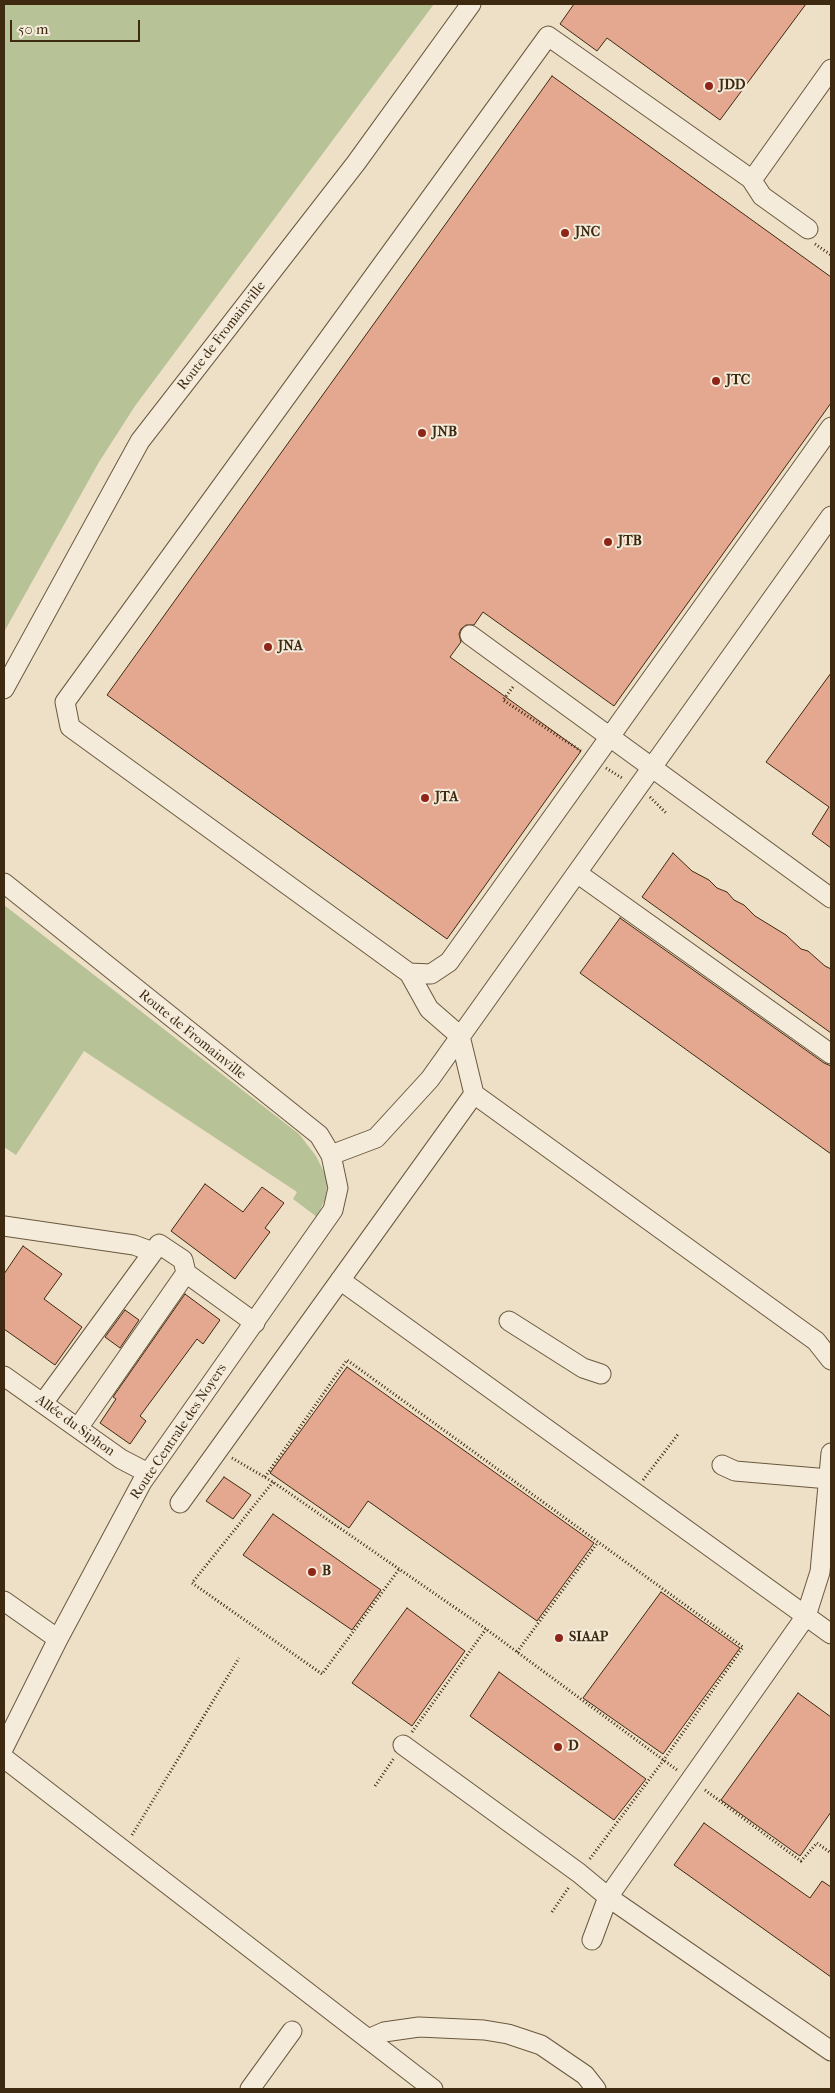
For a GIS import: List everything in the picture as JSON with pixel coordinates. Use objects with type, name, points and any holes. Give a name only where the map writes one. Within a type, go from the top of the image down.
[{"type":"street","name":"Route de Fromainville","points":[[4,689],[140,441],[356,163],[471,4]]},
{"type":"street","points":[[808,229],[762,196],[751,179],[548,36],[65,702],[70,726],[409,973],[429,1008],[460,1036],[474,1094],[816,1341],[831,1360]]},
{"type":"street","points":[[751,179],[831,68]]},
{"type":"street","points":[[409,973],[431,974],[449,962],[831,427]]},
{"type":"street","points":[[332,1155],[376,1138],[430,1079],[831,516]]},
{"type":"street","points":[[470,635],[831,898]]},
{"type":"street","points":[[577,873],[831,1054]]},
{"type":"street","name":"Route de Fromainville","points":[[4,883],[318,1135],[332,1155],[338,1188],[333,1210]]},
{"type":"street","points":[[180,1503],[474,1094]]},
{"type":"street","name":"Route Centrale des Noyers","points":[[4,1747],[58,1639],[148,1473],[333,1210]]},
{"type":"street","points":[[4,1226],[134,1245],[152,1252]]},
{"type":"street","points":[[43,1403],[159,1244],[183,1260],[186,1273],[254,1323]]},
{"type":"street","points":[[78,1428],[186,1273]]},
{"type":"street","points":[[340,1280],[831,1634]]},
{"type":"street","points":[[509,1321],[583,1368],[601,1374]]},
{"type":"street","name":"Allée du Siphon","points":[[4,1376],[121,1459],[148,1473]]},
{"type":"street","points":[[592,1940],[608,1897],[806,1616],[820,1572],[831,1453]]},
{"type":"street","points":[[722,1465],[735,1471],[829,1479]]},
{"type":"street","points":[[4,1601],[58,1639]]},
{"type":"street","points":[[403,1745],[579,1873],[608,1897],[831,2051]]},
{"type":"street","points":[[4,1758],[433,2089]]},
{"type":"street","points":[[368,2039],[384,2032],[419,2027],[484,2030],[508,2034],[541,2045],[585,2075],[596,2089]]},
{"type":"street","points":[[250,2089],[292,2031]]},
{"type":"path","points":[[523,672],[503,700],[584,753]]},
{"type":"path","points":[[264,1477],[347,1360],[743,1648],[552,1912]]},
{"type":"path","points":[[634,1492],[679,1433]]},
{"type":"path","points":[[218,1449],[273,1482],[400,1568],[801,1861],[817,1843],[831,1853]]},
{"type":"path","points":[[273,1482],[192,1584],[322,1674],[400,1568]]},
{"type":"path","points":[[517,1652],[598,1542]]},
{"type":"path","points":[[374,1786],[486,1629]]},
{"type":"path","points":[[123,1850],[239,1658]]},
{"type":"green space","points":[[4,4],[434,4],[135,406],[99,462],[4,632]]},
{"type":"green space","points":[[4,905],[299,1134],[316,1156],[328,1180],[325,1199],[317,1217],[293,1199],[297,1192],[84,1051],[16,1155],[4,1147]]},
{"type":"building","name":"JDD","points":[[574,4],[806,4],[720,120],[607,38],[597,51],[560,24]]},
{"type":"building","points":[[552,76],[831,277],[831,403],[614,706],[483,612],[474,625],[466,625],[461,629],[459,634],[461,642],[450,657],[581,751],[447,939],[107,695]]},
{"type":"building","points":[[831,673],[831,848],[812,834],[829,807],[766,762]]},
{"type":"building","points":[[673,853],[692,871],[709,880],[717,888],[727,892],[734,900],[744,905],[755,916],[786,935],[801,949],[808,951],[831,969],[831,1033],[642,897]]},
{"type":"building","points":[[620,918],[824,1063],[831,1066],[831,1154],[580,973]]},
{"type":"building","points":[[205,1184],[243,1212],[262,1187],[284,1203],[265,1228],[270,1232],[235,1279],[171,1231]]},
{"type":"building","points":[[23,1246],[62,1274],[44,1299],[82,1327],[55,1365],[4,1329],[4,1274]]},
{"type":"building","points":[[185,1294],[220,1320],[203,1344],[197,1339],[140,1416],[146,1421],[130,1444],[100,1423],[116,1399],[113,1397]]},
{"type":"building","points":[[125,1310],[139,1320],[120,1348],[105,1337]]},
{"type":"building","points":[[347,1367],[594,1543],[537,1621],[368,1501],[349,1528],[270,1473]]},
{"type":"building","points":[[224,1477],[251,1495],[233,1519],[206,1501]]},
{"type":"building","name":"B","points":[[273,1514],[381,1590],[352,1630],[243,1555]]},
{"type":"building","points":[[661,1592],[740,1648],[663,1754],[583,1698]]},
{"type":"building","points":[[407,1608],[465,1651],[412,1726],[352,1683]]},
{"type":"building","name":"D","points":[[499,1672],[646,1779],[614,1820],[470,1716]]},
{"type":"building","points":[[798,1693],[831,1717],[831,1812],[800,1856],[721,1800]]},
{"type":"building","points":[[704,1823],[810,1898],[822,1881],[831,1887],[831,1977],[674,1865]]},
{"type":"place","name":"JDD","points":[[709,86]]},
{"type":"place","name":"JNC","points":[[565,233]]},
{"type":"place","name":"JTC","points":[[716,381]]},
{"type":"place","name":"JNB","points":[[422,433]]},
{"type":"place","name":"JTB","points":[[608,542]]},
{"type":"place","name":"JNA","points":[[268,647]]},
{"type":"place","name":"JTA","points":[[425,798]]},
{"type":"place","name":"B","points":[[312,1572]]},
{"type":"place","name":"SIAAP","points":[[559,1638]]},
{"type":"place","name":"D","points":[[558,1747]]}]
